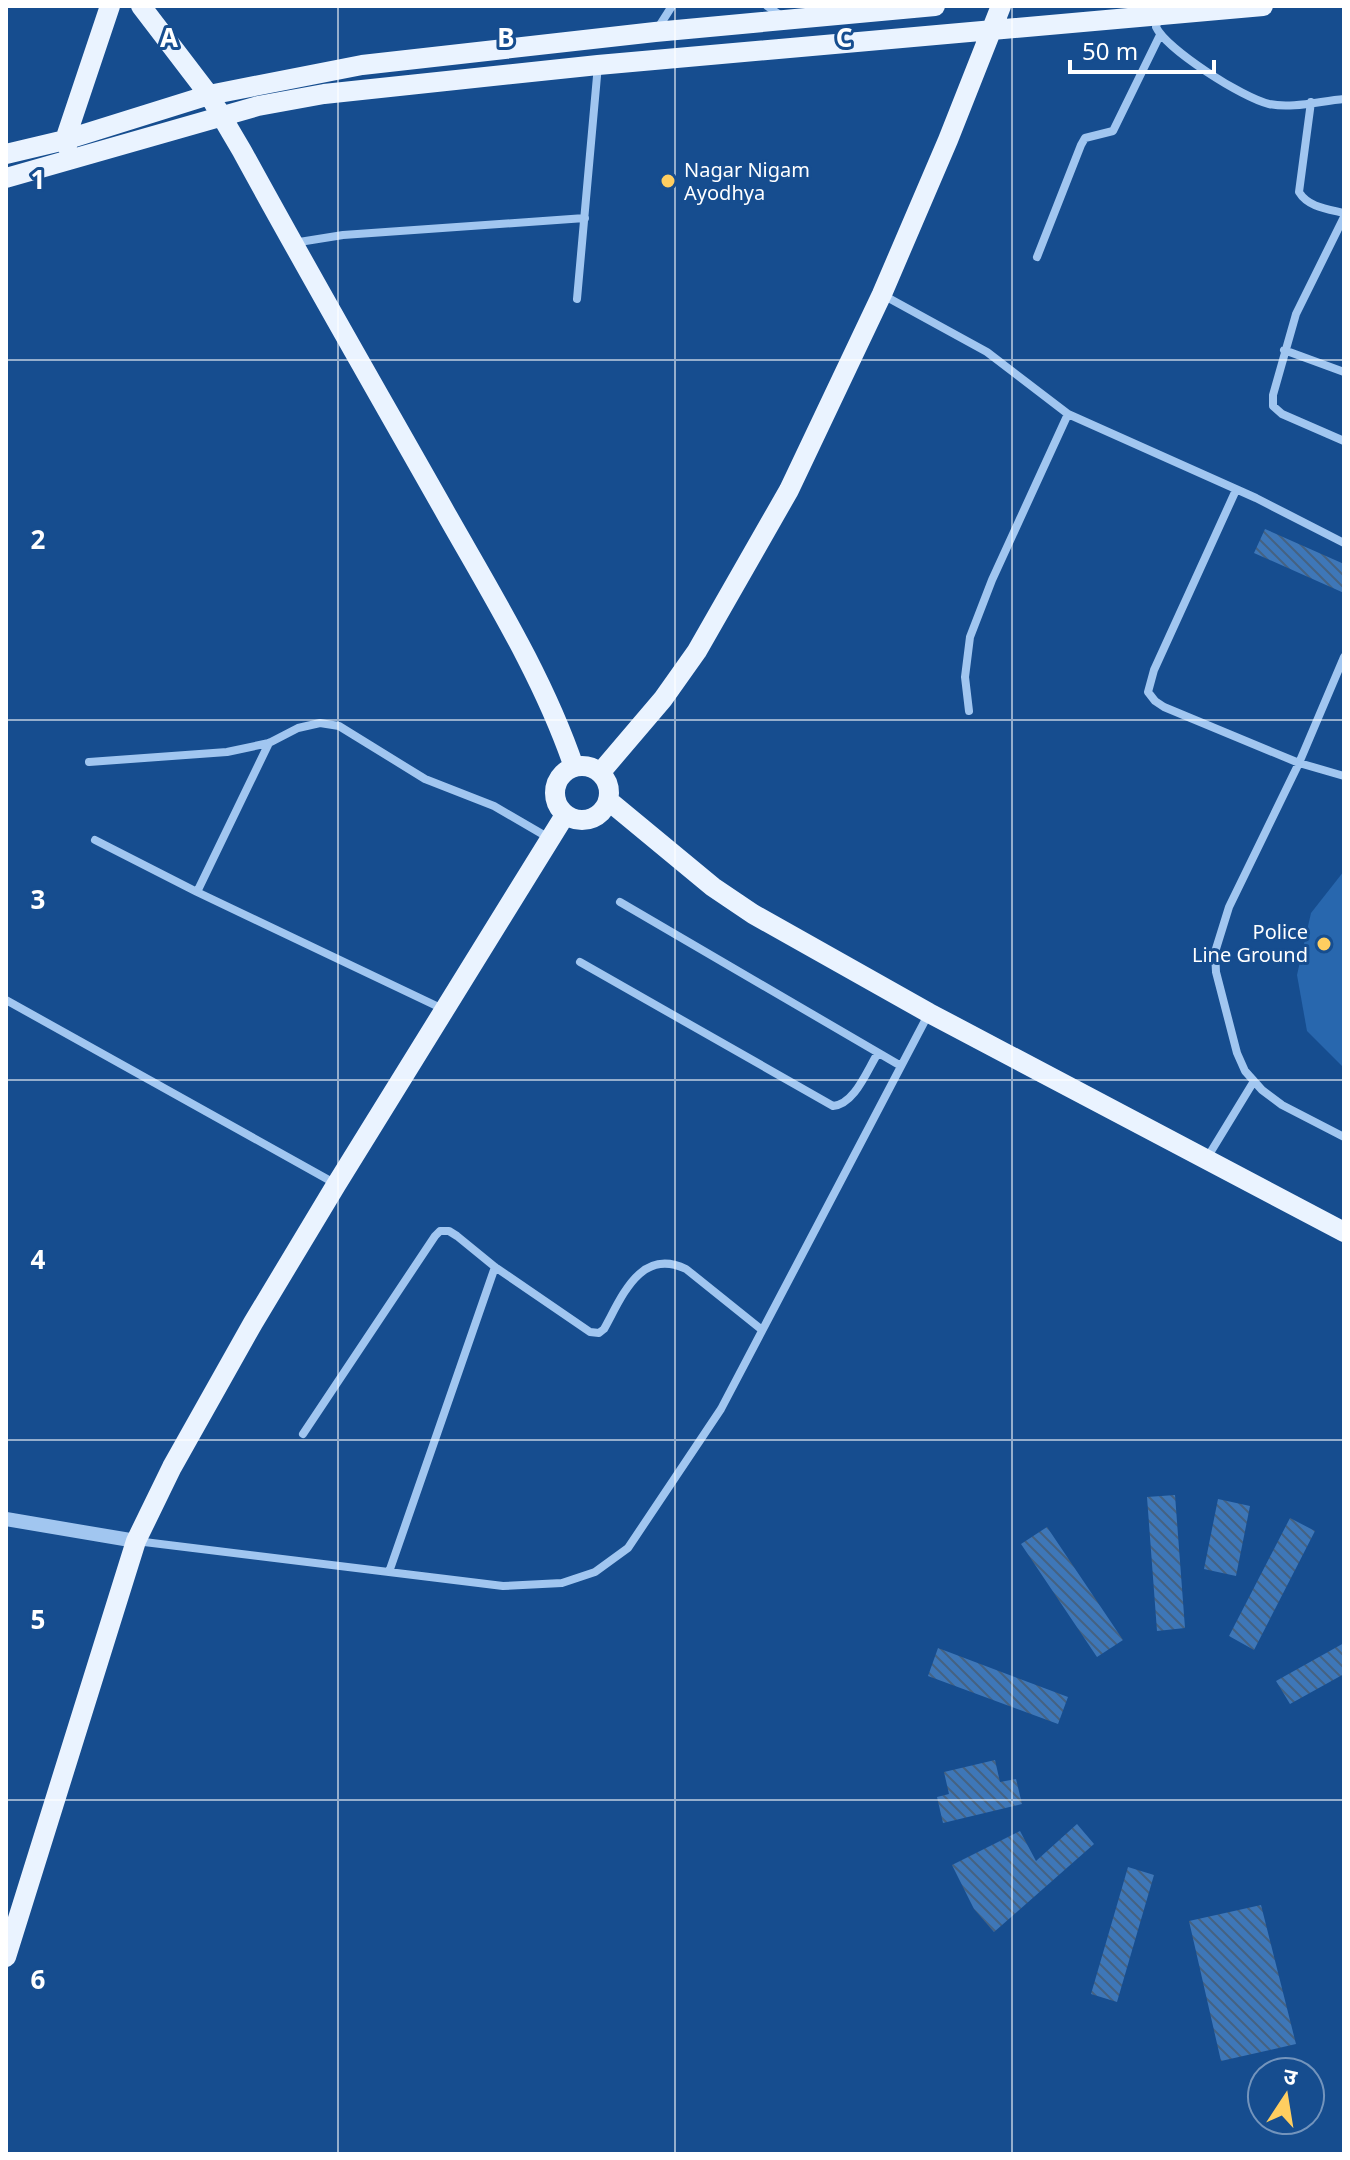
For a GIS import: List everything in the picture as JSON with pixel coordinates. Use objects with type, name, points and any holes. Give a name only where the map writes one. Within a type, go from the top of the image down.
[{"type":"main road","points":[[72,161],[65,140],[110,6]]},
{"type":"main road","points":[[141,6],[209,95],[471,557],[560,726],[574,767]]},
{"type":"main road","points":[[6,154],[65,140],[209,95],[362,65],[655,32],[935,6]]},
{"type":"main road","points":[[600,773],[663,699],[697,651],[789,490],[882,294],[1001,6]]},
{"type":"main road","points":[[6,178],[258,106],[324,94],[992,29],[1160,19],[1263,6]]},
{"type":"main road","points":[[574,767],[592,768],[609,785],[609,801],[599,815],[591,819],[582,821],[565,815],[559,809],[554,793],[560,777],[574,767]]},
{"type":"main road","points":[[609,801],[713,887],[753,914],[929,1013],[1344,1232]]},
{"type":"main road","points":[[6,1957],[136,1541],[172,1467],[336,1185],[565,815]]},
{"type":"street","points":[[655,32],[672,6]]},
{"type":"street","points":[[767,6],[785,19]]},
{"type":"street","points":[[1160,19],[1178,53],[1253,98],[1269,104],[1344,99]]},
{"type":"street","points":[[1037,257],[1081,145],[1085,138],[1113,131],[1160,19]]},
{"type":"street","points":[[577,299],[598,65]]},
{"type":"street","points":[[1311,102],[1299,192],[1303,200],[1344,215],[1312,278],[1284,350],[1273,406],[1282,414],[1344,441]]},
{"type":"street","points":[[292,243],[343,235],[585,218]]},
{"type":"street","points":[[882,294],[987,352],[1068,414],[1344,543]]},
{"type":"street","points":[[1284,350],[1344,372]]},
{"type":"street","points":[[969,711],[965,660],[974,626],[1068,414]]},
{"type":"street","points":[[1236,490],[1154,670],[1148,692],[1164,707],[1299,763],[1344,776]]},
{"type":"street","points":[[1344,657],[1299,763],[1229,907],[1215,952],[1216,972],[1237,1053],[1245,1071],[1282,1105],[1344,1137]]},
{"type":"street","points":[[89,762],[227,752],[269,743],[298,728],[320,723],[339,726],[425,779],[494,806],[549,838]]},
{"type":"street","points":[[197,892],[269,743]]},
{"type":"street","points":[[95,840],[443,1009]]},
{"type":"street","points":[[620,902],[901,1066]]},
{"type":"street","points":[[580,962],[833,1106],[842,1105],[850,1098],[878,1053]]},
{"type":"street","points":[[6,1000],[336,1185]]},
{"type":"street","points":[[6,1519],[136,1541],[503,1586],[562,1583],[595,1572],[628,1548],[721,1409],[929,1013]]},
{"type":"street","points":[[1207,1159],[1254,1081]]},
{"type":"street","points":[[303,1434],[440,1231],[449,1231],[495,1267],[590,1332],[599,1333],[604,1329],[638,1275],[660,1263],[674,1263],[686,1269],[762,1330]]},
{"type":"street","points":[[389,1572],[495,1267]]},
{"type":"shaded area","name":"Police Line Ground","points":[[1344,871],[1344,1068],[1307,1031],[1297,975],[1311,913]]},
{"type":"building","points":[[1265,529],[1344,564],[1344,593],[1254,553]]},
{"type":"building","points":[[1175,1495],[1185,1628],[1157,1631],[1147,1497]]},
{"type":"building","points":[[1218,1499],[1250,1506],[1236,1576],[1204,1569]]},
{"type":"building","points":[[1290,1518],[1315,1531],[1254,1650],[1229,1636]]},
{"type":"building","points":[[1047,1527],[1123,1640],[1097,1657],[1021,1544]]},
{"type":"building","points":[[1344,1643],[1344,1674],[1290,1704],[1276,1681]]},
{"type":"building","points":[[938,1648],[1068,1697],[1058,1724],[928,1676]]},
{"type":"building","points":[[995,1760],[1000,1782],[1016,1779],[1022,1804],[943,1823],[937,1797],[949,1794],[944,1772]]},
{"type":"building","points":[[1077,1824],[1094,1844],[994,1932],[974,1909],[952,1865],[1020,1831],[1036,1861]]},
{"type":"building","points":[[1128,1867],[1154,1875],[1117,2002],[1091,1994]]},
{"type":"building","points":[[1261,1905],[1296,2044],[1221,2061],[1189,1921]]},
{"type":"place","name":"Nagar Nigam Ayodhya","points":[[668,181]]},
{"type":"place","name":"Police Line Ground","points":[[1324,944]]}]
